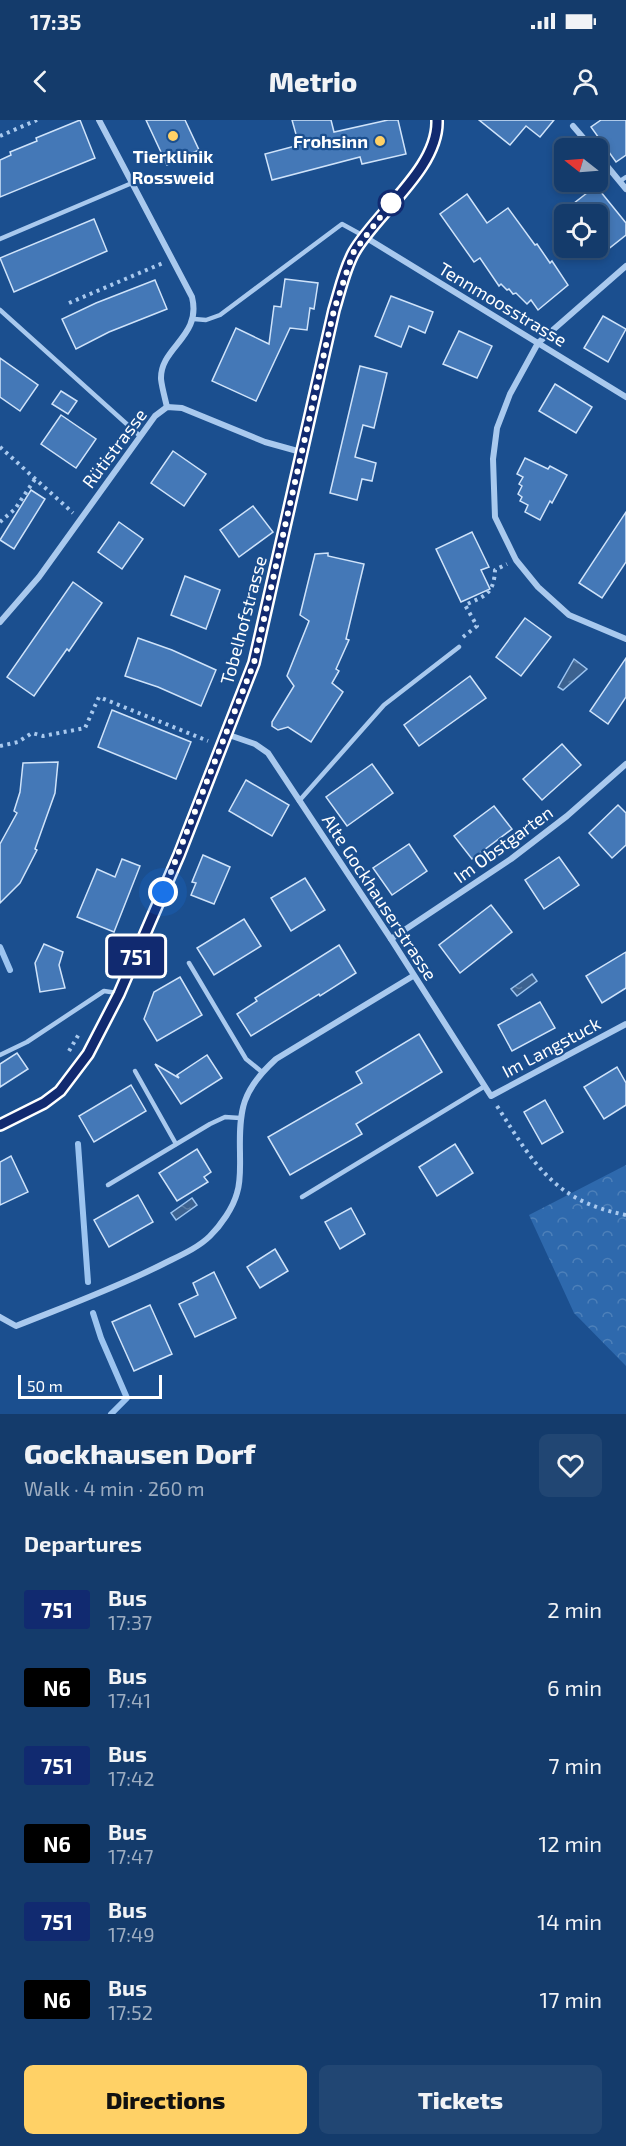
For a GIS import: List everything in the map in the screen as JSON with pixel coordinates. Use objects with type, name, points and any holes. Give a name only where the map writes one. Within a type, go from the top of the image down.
[{"type":"main road","name":"Tobelhofstrasse","points":[[0,1125],[44,1103],[60,1091],[88,1054],[119,994],[179,855],[254,663],[334,310],[353,253],[424,161],[432,146],[437,120]]},
{"type":"street","points":[[99,120],[192,297],[195,309],[194,319],[166,361],[161,378],[167,407]]},
{"type":"street","points":[[573,126],[583,138]]},
{"type":"street","points":[[608,165],[623,179],[626,189]]},
{"type":"street","name":"Tennmoosstrasse","points":[[364,237],[626,396]]},
{"type":"street","points":[[626,266],[538,343],[510,394],[497,428],[493,459],[495,517],[516,560],[538,587],[569,615],[626,639]]},
{"type":"street","name":"Rütistrasse","points":[[0,622],[39,577],[155,416],[167,407],[182,408],[265,442],[302,452]]},
{"type":"street","name":"Alte Gockhauserstrasse","points":[[226,734],[255,744],[267,753],[391,939],[491,1096]]},
{"type":"street","name":"Im Obstgarten","points":[[391,939],[511,858],[567,816],[626,764]]},
{"type":"street","points":[[0,1317],[16,1326],[119,1286],[184,1253],[209,1237],[225,1217],[237,1194],[240,1167],[240,1118],[246,1096],[262,1072],[276,1059],[413,976]]},
{"type":"street","name":"Im Langstuck","points":[[491,1096],[626,1024]]},
{"type":"lane","points":[[0,239],[132,183]]},
{"type":"lane","points":[[194,319],[206,320],[220,315],[342,224],[364,237]]},
{"type":"lane","points":[[0,310],[140,436]]},
{"type":"lane","points":[[299,801],[384,705],[459,647]]},
{"type":"lane","points":[[189,963],[246,1059],[262,1072]]},
{"type":"lane","points":[[0,1055],[27,1042],[104,991],[119,994]]},
{"type":"lane","points":[[135,1071],[176,1144]]},
{"type":"lane","points":[[302,1197],[485,1086]]},
{"type":"lane","points":[[108,1185],[225,1117],[240,1118]]},
{"type":"path","points":[[0,136],[37,120]]},
{"type":"path","points":[[69,303],[172,259]]},
{"type":"path","points":[[0,447],[80,520]]},
{"type":"path","points":[[0,522],[15,509],[36,479]]},
{"type":"path","points":[[462,638],[477,626],[465,605],[486,596],[494,584],[495,570],[516,560]]},
{"type":"path","points":[[0,746],[18,742],[32,733],[43,735],[85,728],[99,697],[222,747]]},
{"type":"path","points":[[69,1051],[80,1031]]},
{"type":"path","points":[[491,1096],[523,1147],[562,1191],[589,1205],[626,1215]]},
{"type":"green space","points":[[626,1165],[626,1366],[574,1313],[529,1215]]},
{"type":"water","points":[[574,659],[587,669],[563,690],[558,687]]},
{"type":"water","points":[[532,974],[537,981],[517,996],[511,989]]},
{"type":"water","points":[[192,1198],[197,1205],[176,1220],[171,1213]]},
{"type":"building","points":[[80,120],[95,158],[0,197],[0,160],[11,155],[10,152],[37,141],[36,138]]},
{"type":"building","name":"Tierklinik Rossweid","points":[[146,120],[185,120],[199,150],[167,165]]},
{"type":"building","points":[[292,120],[331,120],[334,132],[388,120],[398,120],[406,154],[362,164],[360,157],[272,180],[265,154],[299,145]]},
{"type":"building","points":[[479,120],[554,120],[540,137],[526,126],[510,145]]},
{"type":"building","points":[[601,120],[626,120],[626,155],[616,162],[608,151],[608,138],[599,138],[591,127]]},
{"type":"building","points":[[588,192],[601,192],[626,223],[626,235],[608,249],[608,204],[573,204]]},
{"type":"building","points":[[467,194],[487,223],[508,208],[535,245],[537,244],[550,263],[552,261],[568,285],[538,310],[531,300],[527,304],[516,293],[513,294],[501,284],[499,286],[480,258],[474,262],[440,214]]},
{"type":"building","points":[[94,219],[107,251],[14,292],[0,258]]},
{"type":"building","points":[[285,279],[318,283],[314,309],[310,308],[307,330],[290,328],[256,401],[212,381],[236,328],[269,344],[274,306],[281,307]]},
{"type":"building","points":[[155,280],[167,309],[109,332],[76,349],[62,319]]},
{"type":"building","points":[[391,296],[433,312],[425,333],[409,326],[401,347],[375,336]]},
{"type":"building","points":[[603,316],[626,329],[608,362],[584,348]]},
{"type":"building","points":[[459,331],[492,346],[477,378],[443,364]]},
{"type":"building","points":[[0,358],[38,385],[20,411],[0,397]]},
{"type":"building","points":[[360,366],[387,373],[374,428],[363,425],[355,457],[376,463],[372,481],[362,479],[357,500],[330,493]]},
{"type":"building","points":[[555,384],[592,407],[576,433],[539,411]]},
{"type":"building","points":[[61,391],[77,401],[68,414],[52,404]]},
{"type":"building","points":[[61,415],[96,439],[76,468],[41,444]]},
{"type":"building","points":[[173,451],[206,474],[184,506],[151,483]]},
{"type":"building","points":[[525,458],[548,469],[550,466],[567,475],[540,520],[525,512],[528,505],[520,501],[522,497],[518,494],[522,486],[519,484],[523,477],[517,474]]},
{"type":"building","points":[[31,490],[45,499],[14,549],[0,540]]},
{"type":"building","points":[[253,506],[273,532],[239,557],[220,530]]},
{"type":"building","points":[[626,512],[626,562],[602,598],[579,583]]},
{"type":"building","points":[[119,522],[143,539],[122,569],[98,552]]},
{"type":"building","points":[[472,532],[489,567],[481,570],[490,589],[461,602],[436,549]]},
{"type":"building","points":[[328,553],[328,556],[364,564],[346,639],[349,640],[336,669],[339,671],[332,683],[343,692],[311,742],[288,727],[278,730],[272,726],[272,722],[294,686],[287,676],[309,621],[300,615],[315,554]]},
{"type":"building","points":[[185,576],[220,590],[206,629],[171,615]]},
{"type":"building","points":[[73,582],[102,603],[34,696],[7,677]]},
{"type":"building","points":[[525,618],[551,637],[521,676],[496,657]]},
{"type":"building","points":[[138,638],[172,650],[216,670],[201,706],[158,687],[125,676]]},
{"type":"building","points":[[626,658],[626,697],[608,724],[590,711]]},
{"type":"building","points":[[470,676],[486,698],[419,746],[404,725]]},
{"type":"building","points":[[112,710],[191,742],[176,779],[98,747]]},
{"type":"building","points":[[562,744],[581,765],[542,800],[523,779]]},
{"type":"building","points":[[58,762],[55,793],[35,849],[37,850],[20,883],[0,903],[0,844],[17,813],[14,811],[20,792],[23,763]]},
{"type":"building","points":[[372,764],[393,793],[347,826],[326,797]]},
{"type":"building","points":[[246,780],[289,805],[272,836],[229,811]]},
{"type":"building","points":[[618,805],[626,813],[626,845],[612,858],[589,833]]},
{"type":"building","points":[[494,806],[512,829],[472,859],[454,836]]},
{"type":"building","points":[[409,844],[427,871],[392,895],[373,868]]},
{"type":"building","points":[[203,855],[230,867],[214,904],[191,895],[196,883],[192,882]]},
{"type":"building","points":[[559,857],[579,885],[544,909],[525,880]]},
{"type":"building","points":[[122,859],[140,866],[114,932],[77,917],[97,869],[115,877]]},
{"type":"building","points":[[305,878],[325,910],[291,931],[271,898]]},
{"type":"building","points":[[491,905],[512,932],[460,973],[439,945]]},
{"type":"building","points":[[244,919],[261,946],[214,975],[197,948]]},
{"type":"building","points":[[44,944],[63,952],[59,965],[65,988],[40,992],[35,963]]},
{"type":"building","points":[[339,945],[356,973],[251,1036],[237,1014],[257,1001],[255,998]]},
{"type":"building","points":[[626,952],[626,988],[602,1003],[586,976]]},
{"type":"building","points":[[180,977],[202,1015],[157,1041],[144,1019],[154,992]]},
{"type":"building","points":[[540,1002],[555,1028],[512,1051],[498,1025]]},
{"type":"building","points":[[419,1034],[442,1072],[356,1124],[362,1134],[290,1175],[268,1137],[362,1083],[356,1072]]},
{"type":"building","points":[[17,1053],[28,1069],[0,1087],[0,1064]]},
{"type":"building","points":[[207,1055],[222,1078],[181,1104],[155,1064],[179,1078],[177,1075]]},
{"type":"building","points":[[617,1067],[626,1083],[626,1105],[604,1119],[584,1087]]},
{"type":"building","points":[[131,1085],[146,1111],[94,1142],[79,1116]]},
{"type":"building","points":[[545,1100],[563,1132],[542,1144],[524,1112]]},
{"type":"building","points":[[455,1144],[473,1173],[437,1196],[419,1167]]},
{"type":"building","points":[[197,1149],[211,1172],[204,1177],[208,1182],[177,1201],[159,1173]]},
{"type":"building","points":[[11,1156],[28,1192],[0,1205],[0,1162]]},
{"type":"building","points":[[138,1195],[153,1222],[109,1247],[94,1220]]},
{"type":"building","points":[[351,1208],[365,1234],[340,1249],[325,1222]]},
{"type":"building","points":[[275,1249],[288,1271],[260,1288],[247,1267]]},
{"type":"building","points":[[214,1272],[236,1318],[195,1337],[179,1304],[198,1295],[193,1283]]},
{"type":"building","points":[[150,1305],[172,1354],[134,1371],[112,1322]]},
{"type":"waterway","points":[[0,947],[10,970]]},
{"type":"waterway","points":[[78,1144],[88,1282]]},
{"type":"waterway","points":[[93,1313],[101,1338],[127,1398],[111,1414]]},
{"type":"bus line","name":"751","points":[[0,1125],[44,1103],[70,1080],[88,1054],[119,994],[179,855],[254,663],[334,310],[353,253],[424,161],[432,146],[437,120]]},
{"type":"place","name":"Tierklinik Rossweid","points":[[173,136]]},
{"type":"place","name":"Frohsinn","points":[[380,141]]},
{"type":"route","points":[[163,892],[254,663],[334,310],[344,278],[353,253],[391,203]]}]
